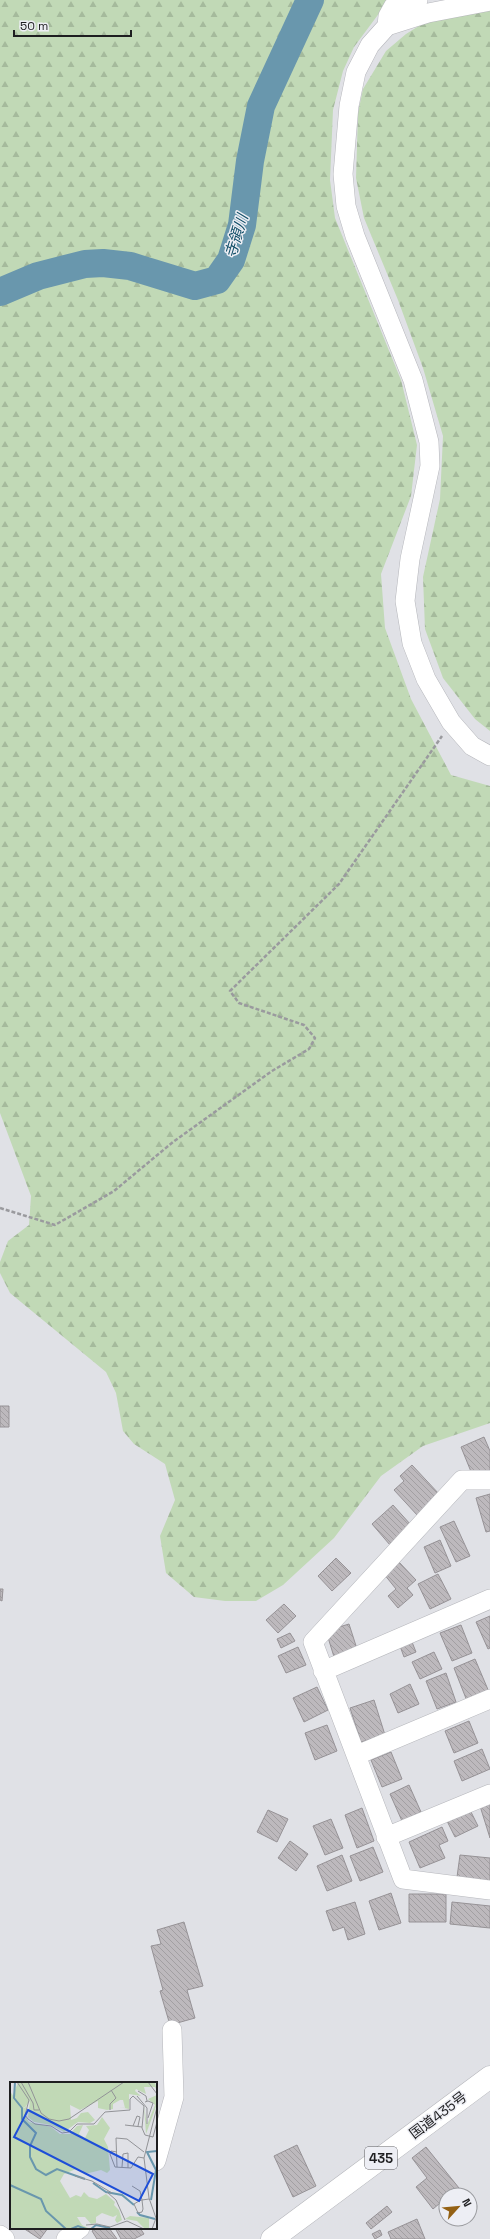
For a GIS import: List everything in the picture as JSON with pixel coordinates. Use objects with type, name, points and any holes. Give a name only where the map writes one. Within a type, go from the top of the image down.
[{"type":"highway","name":"国道435号","points":[[272,2239],[490,2077]]},
{"type":"street","points":[[388,26],[388,16],[393,7],[418,0]]},
{"type":"street","points":[[490,2],[428,13],[388,26],[370,45],[356,72],[349,106],[343,174],[346,206],[355,236],[413,380],[429,442],[430,466],[410,559],[405,601],[412,643],[426,679],[451,722],[472,746],[490,756]]},
{"type":"street","points":[[490,1480],[462,1480],[313,1642],[322,1671],[357,1755],[386,1838],[403,1879],[490,1890]]},
{"type":"street","points":[[322,1671],[490,1599]]},
{"type":"street","points":[[357,1755],[490,1699]]},
{"type":"street","points":[[386,1838],[490,1794]]},
{"type":"street","points":[[157,2157],[174,2097],[172,2030]]},
{"type":"street","points":[[66,2239],[79,2229]]},
{"type":"street","points":[[0,2235],[5,2239]]},
{"type":"path","points":[[0,1208],[56,1225],[114,1191],[179,1138],[272,1071],[309,1049],[315,1038],[304,1025],[239,1003],[230,991],[339,884],[451,722]]},
{"type":"green space","points":[[0,0],[389,0],[354,47],[343,71],[333,110],[330,180],[335,218],[401,380],[417,445],[411,496],[381,574],[385,628],[411,699],[451,775],[490,786],[490,1423],[423,1446],[381,1476],[334,1538],[283,1585],[256,1601],[225,1601],[194,1597],[166,1573],[160,1536],[175,1500],[165,1464],[134,1444],[123,1431],[116,1393],[106,1372],[10,1293],[0,1273],[0,1262],[8,1241],[29,1225],[31,1196],[0,1113]]},
{"type":"green space","points":[[490,6],[490,731],[475,719],[443,678],[425,629],[423,577],[440,499],[443,436],[423,368],[398,300],[364,218],[356,178],[358,113],[363,89],[386,51],[406,34],[430,19]]},
{"type":"building","points":[[0,1406],[9,1406],[9,1427],[0,1427]]},
{"type":"building","points":[[484,1437],[490,1451],[490,1472],[474,1479],[461,1447]]},
{"type":"building","points":[[412,1465],[440,1495],[418,1516],[394,1490],[404,1481],[400,1476]]},
{"type":"building","points":[[490,1494],[490,1531],[486,1532],[476,1498]]},
{"type":"building","points":[[393,1505],[411,1525],[390,1545],[372,1524]]},
{"type":"building","points":[[454,1521],[470,1556],[456,1562],[440,1527]]},
{"type":"building","points":[[440,1540],[451,1566],[435,1573],[424,1547]]},
{"type":"building","points":[[336,1558],[351,1573],[332,1591],[318,1576]]},
{"type":"building","points":[[398,1561],[416,1580],[407,1588],[413,1595],[398,1608],[388,1596],[396,1589],[384,1574]]},
{"type":"building","points":[[438,1574],[451,1599],[430,1609],[418,1584]]},
{"type":"building","points":[[0,1589],[3,1589],[2,1601],[0,1600]]},
{"type":"building","points":[[284,1604],[296,1616],[278,1633],[266,1620]]},
{"type":"building","points":[[490,1616],[490,1648],[488,1649],[476,1622]]},
{"type":"building","points":[[349,1624],[358,1652],[335,1660],[326,1631]]},
{"type":"building","points":[[461,1625],[472,1653],[452,1661],[440,1633]]},
{"type":"building","points":[[290,1633],[295,1641],[281,1648],[277,1639]]},
{"type":"building","points":[[412,1642],[416,1652],[404,1657],[400,1646]]},
{"type":"building","points":[[298,1647],[306,1665],[286,1673],[278,1656]]},
{"type":"building","points":[[434,1652],[442,1669],[420,1679],[412,1662]]},
{"type":"building","points":[[475,1659],[489,1692],[467,1701],[454,1668]]},
{"type":"building","points":[[446,1673],[456,1702],[437,1709],[426,1681]]},
{"type":"building","points":[[410,1684],[419,1704],[398,1713],[390,1694]]},
{"type":"building","points":[[317,1687],[328,1710],[304,1722],[293,1698]]},
{"type":"building","points":[[374,1700],[385,1735],[361,1742],[350,1708]]},
{"type":"building","points":[[469,1721],[478,1743],[454,1753],[445,1731]]},
{"type":"building","points":[[327,1725],[337,1751],[315,1760],[305,1733]]},
{"type":"building","points":[[482,1749],[490,1769],[462,1781],[454,1761]]},
{"type":"building","points":[[391,1752],[402,1779],[382,1787],[371,1760]]},
{"type":"building","points":[[409,1785],[421,1812],[402,1821],[390,1794]]},
{"type":"building","points":[[490,1803],[490,1838],[480,1806]]},
{"type":"building","points":[[362,1808],[374,1841],[357,1848],[345,1815]]},
{"type":"building","points":[[268,1810],[288,1819],[277,1842],[257,1832]]},
{"type":"building","points":[[470,1810],[478,1826],[455,1837],[447,1821]]},
{"type":"building","points":[[331,1819],[343,1848],[325,1855],[313,1826]]},
{"type":"building","points":[[442,1827],[448,1841],[439,1845],[445,1858],[420,1868],[409,1842]]},
{"type":"building","points":[[290,1841],[308,1854],[296,1871],[278,1858]]},
{"type":"building","points":[[373,1847],[383,1872],[360,1881],[350,1856]]},
{"type":"building","points":[[342,1855],[352,1881],[327,1891],[317,1866]]},
{"type":"building","points":[[460,1855],[490,1858],[490,1881],[457,1877]]},
{"type":"building","points":[[391,1893],[401,1923],[379,1930],[369,1901]]},
{"type":"building","points":[[409,1894],[446,1894],[446,1922],[409,1922]]},
{"type":"building","points":[[355,1902],[365,1934],[348,1940],[344,1927],[333,1931],[326,1911]]},
{"type":"building","points":[[452,1902],[490,1906],[490,1928],[450,1924]]},
{"type":"building","points":[[184,1922],[203,1986],[187,1990],[195,2018],[170,2025],[160,1991],[163,1990],[151,1946],[161,1944],[157,1930]]},
{"type":"building","points":[[297,2145],[316,2186],[293,2197],[274,2156]]},
{"type":"building","points":[[426,2147],[458,2187],[438,2187],[438,2205],[433,2209],[416,2187],[427,2178],[412,2158]]},
{"type":"building","points":[[387,2206],[392,2212],[371,2229],[366,2223]]},
{"type":"building","points":[[417,2219],[425,2239],[391,2239],[388,2232]]},
{"type":"building","points":[[25,2229],[47,2229],[40,2239]]},
{"type":"building","points":[[95,2229],[110,2229],[117,2239],[97,2239],[92,2231]]},
{"type":"building","points":[[116,2229],[141,2229],[144,2234],[134,2239],[121,2239]]},
{"type":"building","points":[[380,2230],[382,2235],[375,2239],[372,2234]]},
{"type":"waterway","name":"寺領川","points":[[0,292],[38,276],[85,264],[103,263],[130,266],[195,286],[217,280],[231,260],[242,225],[250,161],[261,106],[310,0]]}]
